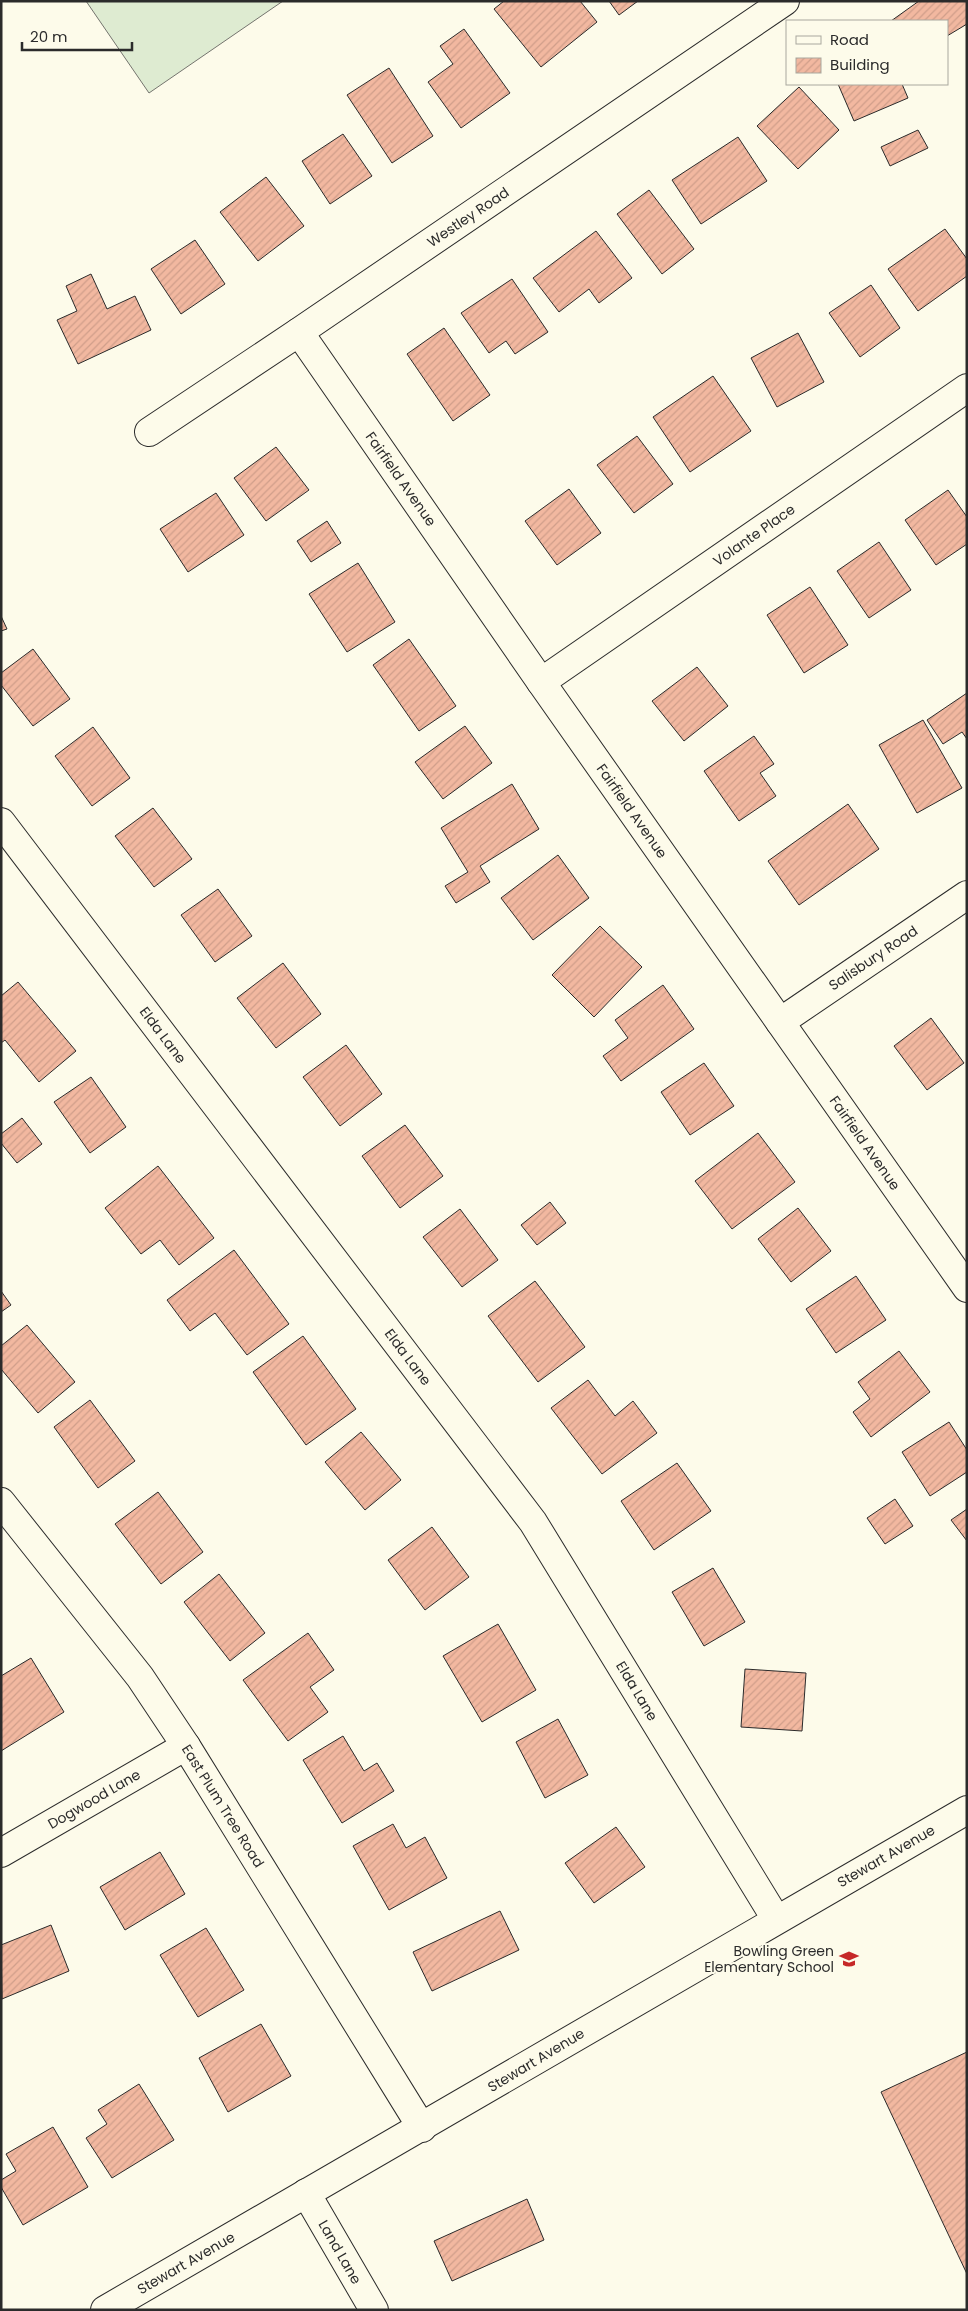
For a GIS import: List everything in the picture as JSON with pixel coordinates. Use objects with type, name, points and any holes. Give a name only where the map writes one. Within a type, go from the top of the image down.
[{"type":"street","name":"Westley Road","points":[[149,432],[784,1]]},
{"type":"street","name":"Fairfield Avenue","points":[[299,332],[541,682],[967,1288]]},
{"type":"street","name":"Volante Place","points":[[541,682],[967,388]]},
{"type":"street","name":"Elda Lane","points":[[1,822],[533,1522],[776,1919]]},
{"type":"street","name":"Salisbury Road","points":[[780,1022],[967,895]]},
{"type":"street","name":"East Plum Tree Road","points":[[1,1502],[140,1677],[186,1746],[422,2128]]},
{"type":"street","name":"Dogwood Lane","points":[[1,1853],[186,1746]]},
{"type":"street","name":"Stewart Avenue","points":[[105,2310],[422,2128],[776,1919],[967,1810]]},
{"type":"street","name":"Land Lane","points":[[306,2193],[374,2310]]},
{"type":"green space","points":[[86,1],[283,1],[149,93]]},
{"type":"building","points":[[504,1],[580,1],[597,22],[541,67],[494,9]]},
{"type":"building","points":[[609,1],[638,1],[619,15]]},
{"type":"building","points":[[919,1],[967,1],[967,24],[948,35],[948,20],[892,20]]},
{"type":"building","points":[[464,29],[510,93],[461,128],[428,82],[453,64],[440,46]]},
{"type":"building","points":[[389,68],[433,136],[392,163],[347,95]]},
{"type":"building","points":[[838,85],[902,85],[908,98],[854,121]]},
{"type":"building","points":[[799,87],[839,130],[798,169],[757,126]]},
{"type":"building","points":[[918,130],[928,148],[890,166],[881,147]]},
{"type":"building","points":[[343,134],[372,176],[330,204],[302,161]]},
{"type":"building","points":[[738,137],[767,181],[701,224],[672,180]]},
{"type":"building","points":[[266,177],[304,226],[258,261],[220,212]]},
{"type":"building","points":[[649,190],[694,249],[662,274],[617,214]]},
{"type":"building","points":[[945,229],[967,259],[967,276],[918,311],[888,269]]},
{"type":"building","points":[[596,231],[632,278],[599,303],[589,289],[559,312],[533,278]]},
{"type":"building","points":[[195,240],[225,284],[181,314],[151,269]]},
{"type":"building","points":[[91,274],[107,309],[135,296],[151,330],[78,364],[57,320],[77,311],[66,286]]},
{"type":"building","points":[[512,279],[548,332],[515,354],[506,341],[489,353],[461,313]]},
{"type":"building","points":[[871,285],[900,328],[860,357],[829,313]]},
{"type":"building","points":[[444,328],[490,395],[453,421],[407,354]]},
{"type":"building","points":[[798,333],[824,382],[777,407],[751,358]]},
{"type":"building","points":[[713,376],[751,431],[690,472],[653,417]]},
{"type":"building","points":[[637,436],[673,484],[634,513],[597,465]]},
{"type":"building","points":[[276,447],[309,490],[266,521],[234,478]]},
{"type":"building","points":[[569,489],[601,533],[557,565],[525,521]]},
{"type":"building","points":[[948,490],[967,517],[967,544],[936,565],[905,520]]},
{"type":"building","points":[[216,493],[244,535],[188,572],[160,529]]},
{"type":"building","points":[[327,521],[341,543],[311,562],[297,541]]},
{"type":"building","points":[[879,542],[911,590],[869,618],[837,571]]},
{"type":"building","points":[[358,563],[395,622],[347,652],[309,594]]},
{"type":"building","points":[[810,587],[848,645],[804,673],[767,615]]},
{"type":"building","points":[[1,616],[7,629],[1,631]]},
{"type":"building","points":[[409,639],[456,706],[419,731],[373,665]]},
{"type":"building","points":[[33,649],[70,699],[33,726],[1,685],[1,673]]},
{"type":"building","points":[[697,667],[728,706],[684,741],[652,701]]},
{"type":"building","points":[[967,693],[967,739],[962,732],[943,744],[927,720]]},
{"type":"building","points":[[923,720],[962,788],[917,813],[879,745]]},
{"type":"building","points":[[465,726],[492,763],[443,799],[415,762]]},
{"type":"building","points":[[93,727],[130,778],[92,806],[55,756]]},
{"type":"building","points":[[754,736],[774,764],[760,773],[776,796],[739,821],[704,771]]},
{"type":"building","points":[[512,784],[539,829],[480,866],[490,882],[456,903],[445,886],[468,872],[441,828]]},
{"type":"building","points":[[848,804],[879,849],[799,905],[768,861]]},
{"type":"building","points":[[153,808],[192,859],[154,887],[115,836]]},
{"type":"building","points":[[558,855],[589,898],[533,940],[501,898]]},
{"type":"building","points":[[218,889],[252,936],[215,962],[181,915]]},
{"type":"building","points":[[600,926],[642,967],[594,1017],[552,975]]},
{"type":"building","points":[[283,963],[321,1014],[276,1048],[237,998]]},
{"type":"building","points":[[18,982],[76,1051],[39,1082],[5,1040],[1,1043],[1,996]]},
{"type":"building","points":[[663,985],[694,1029],[621,1081],[603,1056],[628,1038],[615,1020]]},
{"type":"building","points":[[931,1018],[964,1063],[927,1090],[894,1046]]},
{"type":"building","points":[[346,1045],[382,1094],[340,1126],[303,1077]]},
{"type":"building","points":[[704,1063],[734,1106],[690,1135],[661,1092]]},
{"type":"building","points":[[91,1077],[126,1127],[90,1153],[54,1102]]},
{"type":"building","points":[[22,1118],[42,1144],[17,1163],[1,1143],[1,1134]]},
{"type":"building","points":[[405,1125],[443,1176],[400,1208],[362,1156]]},
{"type":"building","points":[[758,1133],[795,1182],[732,1229],[695,1181]]},
{"type":"building","points":[[158,1166],[214,1238],[179,1265],[160,1240],[141,1254],[105,1208]]},
{"type":"building","points":[[550,1202],[566,1223],[537,1245],[521,1225]]},
{"type":"building","points":[[798,1208],[831,1251],[791,1282],[758,1239]]},
{"type":"building","points":[[460,1209],[498,1260],[462,1287],[423,1237]]},
{"type":"building","points":[[234,1250],[289,1324],[247,1355],[215,1313],[190,1331],[167,1300]]},
{"type":"building","points":[[856,1276],[886,1320],[836,1353],[806,1309]]},
{"type":"building","points":[[535,1281],[585,1347],[538,1382],[488,1316]]},
{"type":"building","points":[[1,1291],[11,1305],[1,1312]]},
{"type":"building","points":[[27,1325],[75,1382],[38,1413],[1,1369],[1,1346]]},
{"type":"building","points":[[303,1336],[356,1409],[306,1445],[253,1372]]},
{"type":"building","points":[[899,1351],[930,1392],[871,1437],[853,1412],[870,1399],[858,1382]]},
{"type":"building","points":[[588,1380],[615,1416],[633,1401],[657,1433],[602,1474],[551,1408]]},
{"type":"building","points":[[90,1400],[135,1461],[98,1488],[54,1427]]},
{"type":"building","points":[[949,1422],[967,1450],[967,1472],[930,1496],[902,1452]]},
{"type":"building","points":[[361,1432],[401,1480],[365,1510],[325,1462]]},
{"type":"building","points":[[677,1463],[711,1511],[654,1550],[621,1501]]},
{"type":"building","points":[[158,1492],[203,1552],[161,1584],[115,1524]]},
{"type":"building","points":[[895,1499],[913,1526],[885,1544],[867,1518]]},
{"type":"building","points":[[967,1509],[967,1541],[951,1520]]},
{"type":"building","points":[[432,1527],[469,1577],[425,1610],[388,1560]]},
{"type":"building","points":[[713,1568],[745,1622],[704,1646],[672,1592]]},
{"type":"building","points":[[219,1574],[265,1633],[230,1661],[184,1602]]},
{"type":"building","points":[[498,1624],[536,1690],[482,1722],[443,1656]]},
{"type":"building","points":[[308,1633],[334,1670],[310,1687],[328,1712],[288,1741],[243,1680]]},
{"type":"building","points":[[31,1658],[64,1712],[1,1751],[1,1676]]},
{"type":"building","points":[[745,1669],[806,1673],[802,1731],[741,1727]]},
{"type":"building","points":[[558,1719],[588,1775],[545,1798],[516,1742]]},
{"type":"building","points":[[343,1736],[364,1771],[377,1763],[394,1791],[342,1823],[303,1760]]},
{"type":"building","points":[[393,1824],[406,1848],[425,1837],[447,1878],[389,1910],[353,1846]]},
{"type":"building","points":[[616,1827],[645,1867],[594,1903],[565,1863]]},
{"type":"building","points":[[160,1852],[185,1894],[125,1930],[100,1887]]},
{"type":"building","points":[[500,1911],[519,1950],[432,1991],[413,1952]]},
{"type":"building","points":[[51,1925],[69,1971],[2,1999],[1,1945]]},
{"type":"building","points":[[206,1928],[244,1990],[198,2017],[160,1955]]},
{"type":"building","points":[[261,2024],[291,2076],[228,2112],[199,2058]]},
{"type":"building","points":[[967,2052],[967,2274],[881,2092]]},
{"type":"building","points":[[139,2084],[174,2140],[112,2178],[86,2138],[107,2124],[98,2110]]},
{"type":"building","points":[[53,2127],[88,2187],[23,2225],[1,2187],[1,2180],[16,2171],[6,2154]]},
{"type":"building","points":[[527,2199],[544,2240],[452,2281],[434,2241]]},
{"type":"place","name":"Bowling Green Elementary School","points":[[849,1959]]}]
